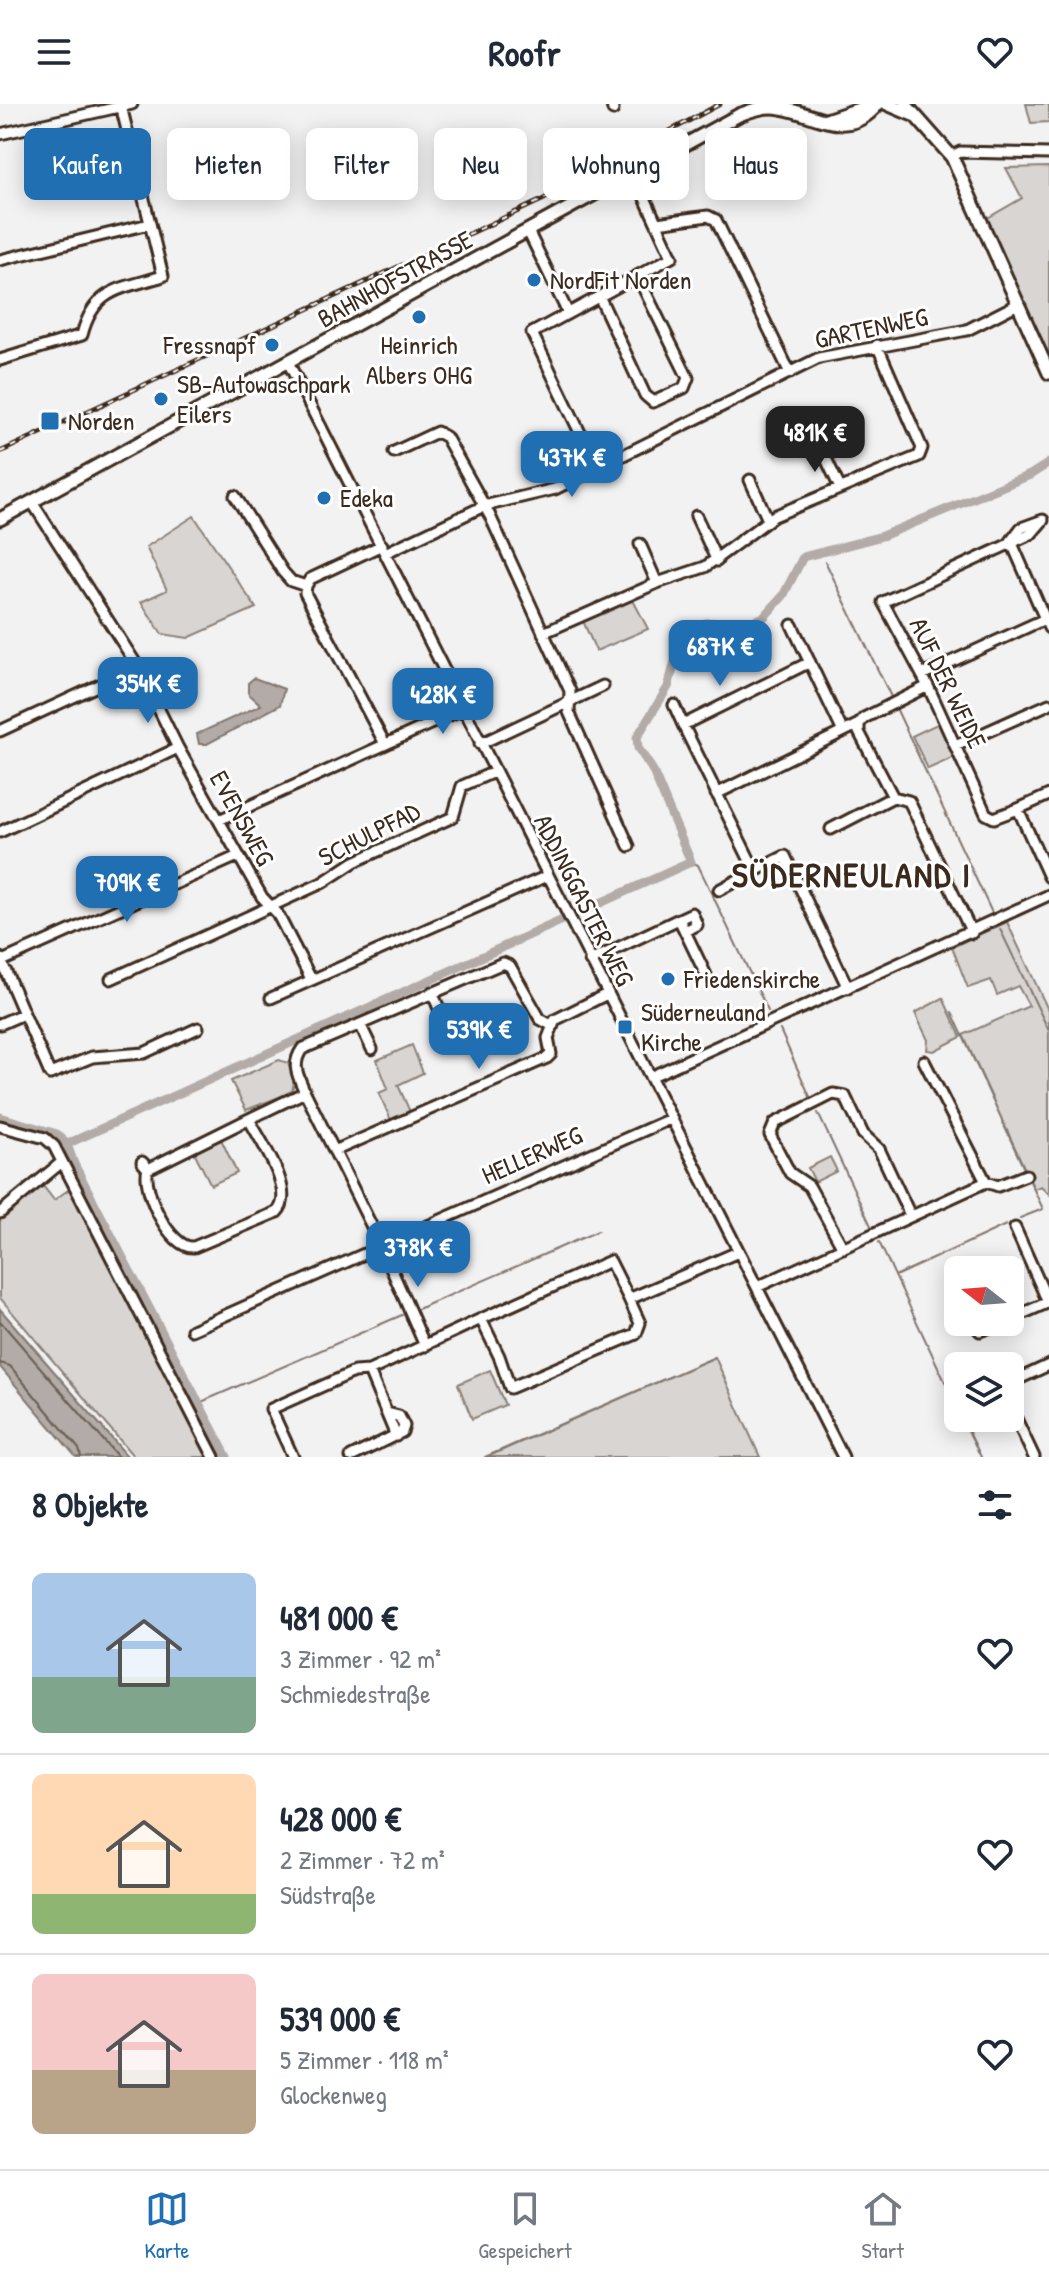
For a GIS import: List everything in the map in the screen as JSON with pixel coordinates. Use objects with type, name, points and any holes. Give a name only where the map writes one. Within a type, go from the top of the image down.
[{"type":"main road","name":"BAHNHOFSTRASSE","points":[[689,142],[748,111],[779,107],[816,119],[850,124],[871,113],[876,104]]},
{"type":"main road","points":[[887,104],[917,117]]},
{"type":"main road","points":[[905,104],[952,157],[1049,373]]},
{"type":"main road","name":"BAHNHOFSTRASSE","points":[[0,519],[583,200]]},
{"type":"street","points":[[0,134],[126,105],[149,224],[163,276],[110,292],[88,311],[82,335],[0,360]]},
{"type":"street","points":[[952,157],[960,152],[1049,154]]},
{"type":"street","points":[[597,468],[532,333],[672,257],[646,200]]},
{"type":"street","points":[[657,223],[708,216],[716,220],[790,373]]},
{"type":"street","points":[[0,260],[149,224]]},
{"type":"street","points":[[528,231],[568,313]]},
{"type":"street","points":[[599,296],[648,400],[669,396],[684,388],[688,378],[638,277]]},
{"type":"street","name":"GARTENWEG","points":[[306,586],[310,579],[484,506],[532,497],[819,358],[967,330],[1018,304]]},
{"type":"street","points":[[543,633],[657,583],[717,561],[768,520],[840,488],[888,471],[922,453],[877,345]]},
{"type":"street","name":"ADDINGGASTER WEG","points":[[288,362],[843,1457]]},
{"type":"street","points":[[394,452],[442,432],[484,506],[570,691],[569,712],[629,846]]},
{"type":"street","points":[[819,444],[840,488]]},
{"type":"street","points":[[750,480],[768,520]]},
{"type":"street","points":[[235,496],[283,572],[291,581],[306,586],[305,593],[385,744]]},
{"type":"street","name":"EVENSWEG","points":[[32,502],[138,667],[178,748],[311,979]]},
{"type":"street","points":[[696,516],[717,561]]},
{"type":"street","name":"AUF DER WEIDE","points":[[1018,809],[994,818],[986,814],[928,686],[883,602],[1031,534],[1046,519]]},
{"type":"street","points":[[922,675],[1047,624],[1011,541]]},
{"type":"street","points":[[640,544],[657,583]]},
{"type":"street","points":[[792,625],[843,732]]},
{"type":"street","points":[[683,725],[810,662]]},
{"type":"street","points":[[0,731],[138,667]]},
{"type":"street","points":[[480,744],[603,686]]},
{"type":"street","points":[[716,794],[795,757],[928,686]]},
{"type":"street","points":[[955,746],[1049,704]]},
{"type":"street","points":[[674,705],[755,871]]},
{"type":"street","points":[[219,820],[463,709]]},
{"type":"street","points":[[859,724],[859,732],[893,797]]},
{"type":"street","points":[[0,832],[178,748]]},
{"type":"street","name":"SCHULPFAD","points":[[111,979],[453,817],[462,786],[494,772]]},
{"type":"street","points":[[1049,795],[1018,809],[1049,877]]},
{"type":"street","points":[[831,829],[893,797],[909,801],[972,933]]},
{"type":"street","points":[[198,1028],[144,1053],[92,1057],[50,1074],[1,960],[238,856]]},
{"type":"street","points":[[719,890],[785,856],[848,988]]},
{"type":"street","points":[[271,998],[547,876]]},
{"type":"street","points":[[650,1077],[972,933],[1049,895]]},
{"type":"street","points":[[590,961],[679,919],[706,975]]},
{"type":"street","points":[[425,1346],[381,1245],[295,1069],[302,1049],[503,963],[510,966],[540,1019],[551,1025]]},
{"type":"street","points":[[432,992],[443,1018]]},
{"type":"street","points":[[334,1151],[547,1058],[551,1054],[548,1038],[551,1025],[607,994]]},
{"type":"street","points":[[0,1024],[23,1014]]},
{"type":"street","points":[[360,1024],[372,1049]]},
{"type":"street","points":[[924,1061],[986,1182]]},
{"type":"street","points":[[249,1119],[284,1189],[282,1207],[277,1212],[194,1247],[180,1246],[171,1238],[146,1184],[145,1165],[305,1092]]},
{"type":"street","points":[[843,1248],[809,1186],[790,1173],[770,1135],[775,1123],[833,1094],[845,1096],[863,1134],[879,1149],[910,1215]]},
{"type":"street","name":"HELLERWEG","points":[[192,1330],[670,1119]]},
{"type":"street","points":[[0,1136],[4,1127],[45,1138],[54,1146],[214,1457]]},
{"type":"street","points":[[0,1213],[62,1162]]},
{"type":"street","points":[[757,1287],[986,1182],[998,1186],[1026,1175]]},
{"type":"street","points":[[1015,1228],[1049,1302],[1024,1313]]},
{"type":"street","points":[[629,1299],[738,1252]]},
{"type":"street","points":[[293,1457],[271,1409],[354,1372],[369,1371],[478,1320],[610,1261],[640,1323],[636,1334],[510,1388],[499,1356],[478,1320]]},
{"type":"street","points":[[1024,1377],[1049,1365]]},
{"type":"street","points":[[351,1457],[396,1436],[369,1371]]},
{"type":"street","points":[[1022,1432],[1034,1457]]},
{"type":"shaded area","points":[[1026,104],[1049,104],[1049,122],[1031,123]]},
{"type":"shaded area","points":[[1049,167],[1049,364],[986,219],[1022,198],[1006,168]]},
{"type":"shaded area","points":[[194,516],[256,608],[188,638],[162,634],[141,602],[167,590],[146,547]]},
{"type":"shaded area","points":[[633,600],[648,629],[596,651],[583,621]]},
{"type":"shaded area","points":[[939,723],[955,757],[928,769],[912,736]]},
{"type":"shaded area","points":[[1007,922],[1049,1012],[1049,1194],[1041,1186],[1034,1189],[963,1035],[1029,1006],[1018,986],[997,995],[991,980],[968,988],[952,947]]},
{"type":"shaded area","points":[[943,998],[961,1037],[934,1051],[927,1050],[928,1040],[915,1013]]},
{"type":"shaded area","points":[[412,1045],[423,1073],[398,1085],[411,1114],[392,1123],[379,1093],[388,1089],[377,1060]]},
{"type":"shaded area","points":[[279,1060],[288,1063],[294,1081],[292,1092],[246,1110],[231,1081]]},
{"type":"shaded area","points":[[220,1137],[237,1173],[211,1185],[193,1150]]},
{"type":"shaded area","points":[[830,1157],[837,1171],[815,1182],[808,1168]]},
{"type":"shaded area","points":[[78,1183],[219,1457],[134,1457],[0,1298],[0,1220],[43,1186],[54,1200]]},
{"type":"shaded area","points":[[715,1357],[760,1457],[487,1457]]},
{"type":"shaded area","points":[[490,1370],[505,1405],[472,1419],[458,1384]]},
{"type":"water","points":[[254,678],[284,689],[280,705],[207,744],[199,744],[197,734],[261,705],[248,693],[248,683]]},
{"type":"water","points":[[0,1309],[128,1457],[76,1457],[0,1367]]},
{"type":"waterway","points":[[227,1457],[74,1164],[67,1144],[691,862],[652,769],[638,748],[637,737],[668,687],[680,643],[706,623],[752,622],[764,617],[783,596],[803,557],[882,536],[1030,475],[1049,463]]},
{"type":"waterway","points":[[825,561],[892,699]]},
{"type":"waterway","points":[[896,708],[993,915]]},
{"type":"waterway","points":[[691,862],[698,865],[768,1011]]},
{"type":"waterway","points":[[1000,929],[1049,1031]]},
{"type":"waterway","points":[[952,1012],[1025,1171]]},
{"type":"waterway","points":[[780,1030],[812,1101]]},
{"type":"waterway","points":[[818,1113],[872,1228]]},
{"type":"waterway","points":[[0,1117],[57,1134],[67,1144]]},
{"type":"waterway","points":[[1020,1218],[1043,1209],[1028,1177]]},
{"type":"waterway","points":[[895,1276],[1006,1225]]},
{"type":"waterway","points":[[418,1309],[598,1231]]},
{"type":"waterway","points":[[879,1242],[944,1379]]},
{"type":"waterway","points":[[199,1403],[402,1315]]},
{"type":"waterway","points":[[485,1457],[715,1357]]},
{"type":"waterway","points":[[969,1432],[981,1457]]},
{"type":"railway","points":[[0,452],[542,200],[720,104]]},
{"type":"place","name":"NordFit Norden","points":[[534,280]]},
{"type":"place","name":"Heinrich Albers OHG","points":[[419,317]]},
{"type":"place","name":"Fressnapf","points":[[272,345]]},
{"type":"place","name":"SB-Autowaschpark Eilers","points":[[161,399]]},
{"type":"place","name":"Norden","points":[[50,421]]},
{"type":"place","name":"Edeka","points":[[324,498]]},
{"type":"place","name":"Friedenskirche","points":[[668,979]]},
{"type":"place","name":"Süderneuland Kirche","points":[[625,1027]]},
{"type":"district","name":"SÜDERNEULAND I","points":[[852,875]]}]
